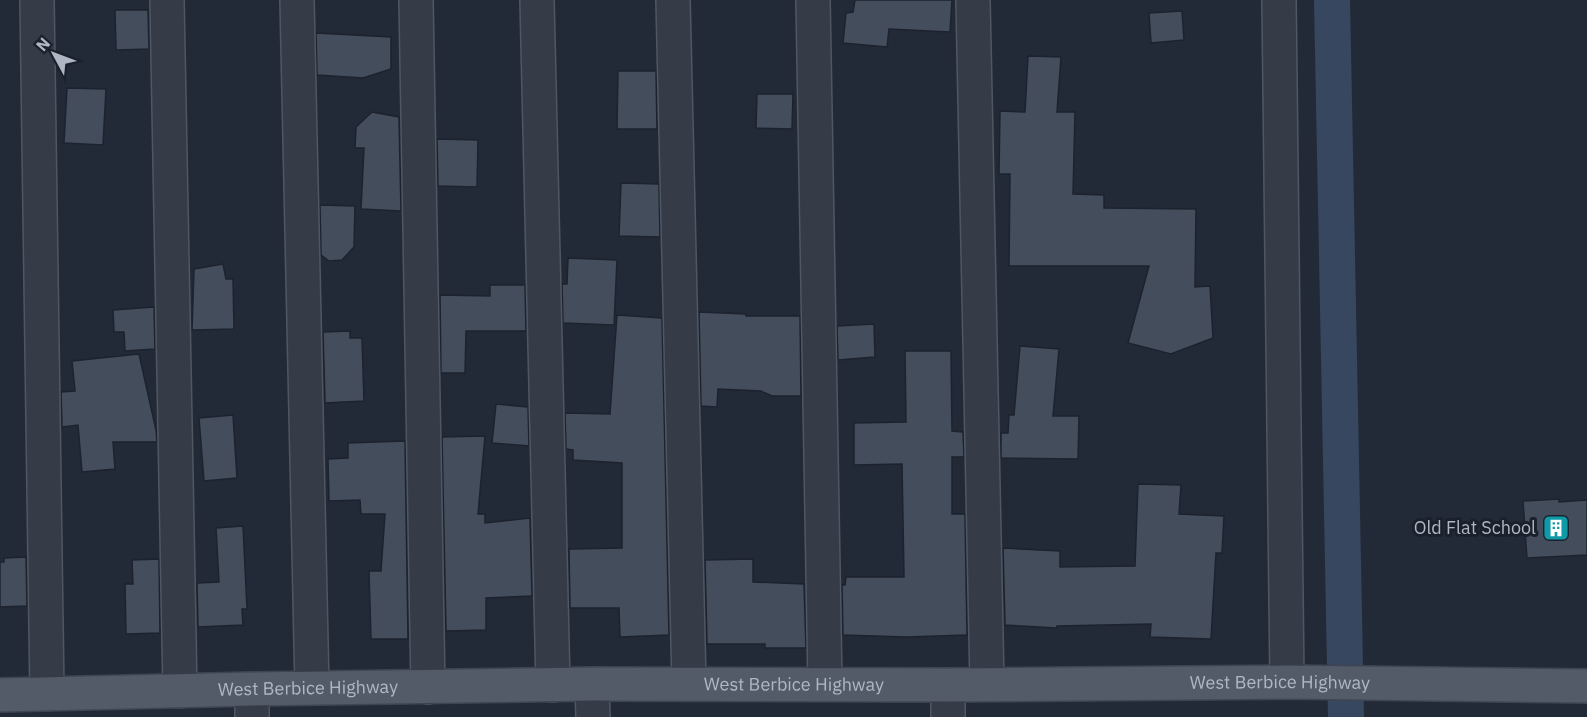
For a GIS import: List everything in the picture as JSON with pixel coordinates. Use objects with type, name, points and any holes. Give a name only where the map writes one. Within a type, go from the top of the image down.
[{"type":"main road","name":"West Berbice Highway","points":[[0,695],[180,691],[252,703],[312,688],[592,684],[948,685],[1287,682],[1587,686]]},
{"type":"street","points":[[37,0],[47,694]]},
{"type":"street","points":[[167,0],[180,691]]},
{"type":"street","points":[[297,0],[312,688]]},
{"type":"street","points":[[416,0],[429,687]]},
{"type":"street","points":[[537,0],[553,685]]},
{"type":"street","points":[[673,0],[689,684]]},
{"type":"street","points":[[813,0],[825,684]]},
{"type":"street","points":[[973,0],[987,684]]},
{"type":"street","points":[[1279,0],[1287,682]]},
{"type":"street","points":[[592,684],[592,717]]},
{"type":"street","points":[[948,685],[948,717]]},
{"type":"building","points":[[855,0],[952,0],[950,32],[889,29],[887,47],[843,43],[846,13],[853,12]]},
{"type":"building","points":[[115,10],[148,10],[149,49],[116,50]]},
{"type":"building","points":[[1182,11],[1184,40],[1151,43],[1149,13]]},
{"type":"building","points":[[316,33],[391,37],[391,69],[363,78],[317,75]]},
{"type":"building","points":[[1028,56],[1061,57],[1057,112],[1075,112],[1073,194],[1104,195],[1104,208],[1196,209],[1195,287],[1210,286],[1213,338],[1171,354],[1128,343],[1149,266],[1009,266],[1010,174],[999,174],[1000,111],[1025,112]]},
{"type":"building","points":[[618,71],[656,71],[657,129],[617,129]]},
{"type":"building","points":[[67,88],[106,89],[103,145],[64,143]]},
{"type":"building","points":[[757,94],[793,94],[792,129],[756,128]]},
{"type":"building","points":[[372,112],[399,117],[401,211],[361,209],[364,148],[355,148],[356,127]]},
{"type":"building","points":[[437,139],[478,140],[477,187],[438,186]]},
{"type":"building","points":[[621,183],[659,184],[660,237],[619,236]]},
{"type":"building","points":[[320,205],[355,206],[354,247],[342,260],[329,261],[321,255]]},
{"type":"building","points":[[568,258],[617,260],[614,325],[563,323],[562,284],[567,284]]},
{"type":"building","points":[[223,264],[226,279],[233,279],[234,329],[192,330],[194,269]]},
{"type":"building","points":[[490,285],[525,285],[526,331],[466,331],[465,373],[441,373],[440,295],[490,296]]},
{"type":"building","points":[[154,307],[155,349],[125,351],[124,332],[114,332],[113,310]]},
{"type":"building","points":[[699,312],[746,314],[746,316],[800,316],[801,396],[772,396],[761,391],[718,389],[717,407],[701,406]]},
{"type":"building","points":[[617,315],[662,318],[669,635],[620,637],[619,608],[570,608],[569,549],[622,548],[622,463],[573,460],[573,450],[566,449],[565,413],[610,414]]},
{"type":"building","points":[[874,324],[875,357],[838,360],[837,326]]},
{"type":"building","points":[[350,331],[350,338],[362,338],[364,401],[325,403],[323,332]]},
{"type":"building","points":[[1020,346],[1059,349],[1053,416],[1079,416],[1078,459],[1001,458],[1001,433],[1008,433],[1009,415],[1014,415]]},
{"type":"building","points":[[905,351],[951,351],[952,431],[963,432],[964,457],[952,457],[952,514],[965,514],[967,635],[906,637],[843,635],[842,585],[845,585],[846,577],[904,577],[902,464],[854,465],[854,423],[906,422]]},
{"type":"building","points":[[139,354],[157,442],[113,442],[115,469],[82,472],[78,425],[62,427],[61,392],[75,391],[72,361]]},
{"type":"building","points":[[496,404],[528,407],[529,446],[492,443]]},
{"type":"building","points":[[233,415],[237,478],[204,481],[199,418]]},
{"type":"building","points":[[485,436],[478,514],[485,514],[485,523],[530,518],[532,596],[486,598],[486,630],[446,631],[442,437]]},
{"type":"building","points":[[405,441],[408,639],[371,639],[369,571],[381,571],[385,514],[361,514],[360,500],[329,501],[328,459],[348,458],[348,443]]},
{"type":"building","points":[[1138,484],[1181,485],[1179,514],[1224,516],[1222,553],[1216,553],[1211,639],[1150,637],[1151,624],[1057,626],[1057,628],[1005,625],[1003,548],[1060,551],[1060,567],[1135,566]]},
{"type":"building","name":"Old Flat School","points":[[1559,499],[1559,502],[1587,500],[1587,555],[1527,558],[1523,501]]},
{"type":"building","points":[[243,526],[247,609],[242,609],[243,625],[198,627],[197,583],[219,582],[216,528]]},
{"type":"building","points":[[26,557],[27,606],[0,607],[0,562],[4,562],[4,558]]},
{"type":"building","points":[[159,559],[160,633],[126,634],[125,584],[133,584],[132,560]]},
{"type":"building","points":[[753,559],[753,582],[804,584],[806,648],[765,648],[765,644],[707,644],[705,560]]},
{"type":"waterway","points":[[1332,0],[1346,717]]},
{"type":"place","name":"Old Flat School","points":[[1556,528]]}]
